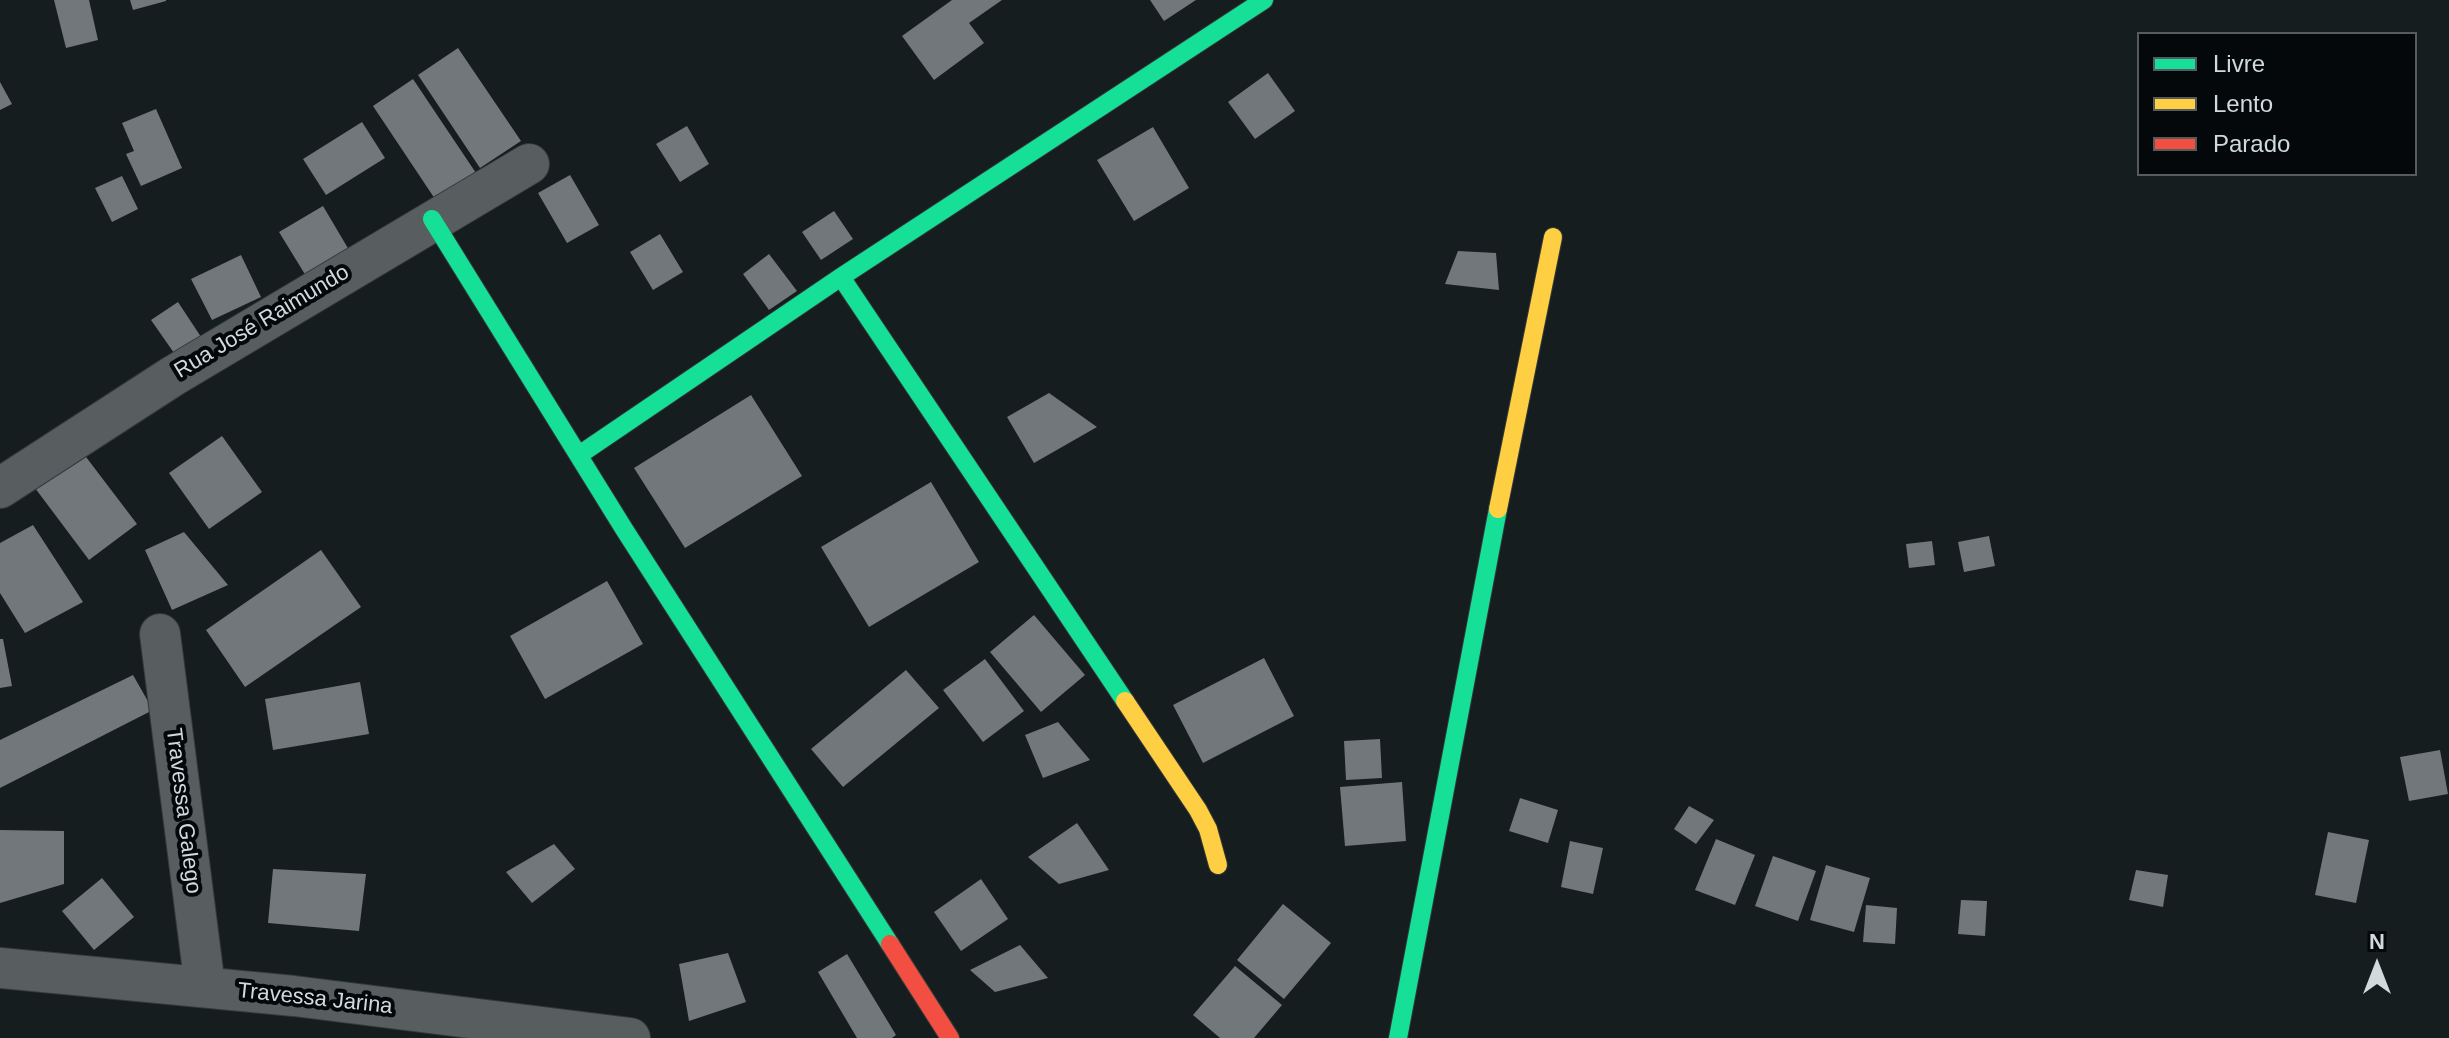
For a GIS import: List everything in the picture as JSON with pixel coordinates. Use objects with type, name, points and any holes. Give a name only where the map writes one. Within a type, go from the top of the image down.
[{"type":"street","points":[[579,455],[841,277],[1264,0]]},
{"type":"street","name":"Rua José Raimundo","points":[[0,488],[173,376],[529,164]]},
{"type":"street","points":[[432,219],[950,1038]]},
{"type":"street","points":[[1398,1038],[1506,466],[1553,237]]},
{"type":"street","points":[[841,277],[1198,810],[1208,829],[1218,865]]},
{"type":"street","name":"Travessa Galego","points":[[160,634],[205,987]]},
{"type":"street","name":"Travessa Jarina","points":[[0,968],[205,987],[630,1038]]},
{"type":"building","points":[[54,0],[89,0],[98,40],[66,48]]},
{"type":"building","points":[[130,0],[166,0],[166,1],[133,10]]},
{"type":"building","points":[[952,0],[1002,0],[969,23],[984,43],[934,80],[902,36]]},
{"type":"building","points":[[1150,0],[1196,0],[1164,21]]},
{"type":"building","points":[[458,48],[521,141],[480,168],[418,75]]},
{"type":"building","points":[[1268,73],[1295,111],[1255,139],[1228,102]]},
{"type":"building","points":[[413,79],[476,173],[435,199],[373,106]]},
{"type":"building","points":[[0,82],[12,104],[0,110]]},
{"type":"building","points":[[156,109],[182,168],[141,186],[126,154],[134,151],[122,123]]},
{"type":"building","points":[[362,122],[385,158],[326,195],[303,159]]},
{"type":"building","points":[[687,126],[709,164],[680,182],[656,144]]},
{"type":"building","points":[[1153,127],[1189,188],[1134,221],[1097,160]]},
{"type":"building","points":[[570,175],[599,225],[567,243],[538,193]]},
{"type":"building","points":[[122,176],[138,209],[112,222],[95,188]]},
{"type":"building","points":[[323,206],[349,250],[306,276],[279,232]]},
{"type":"building","points":[[834,211],[853,239],[821,260],[802,232]]},
{"type":"building","points":[[660,234],[683,272],[653,290],[630,252]]},
{"type":"building","points":[[1458,251],[1496,253],[1499,290],[1445,284]]},
{"type":"building","points":[[769,254],[797,291],[769,310],[743,274]]},
{"type":"building","points":[[241,255],[261,297],[212,320],[191,279]]},
{"type":"building","points":[[178,302],[207,346],[181,363],[151,320]]},
{"type":"building","points":[[1049,393],[1097,427],[1034,463],[1007,417]]},
{"type":"building","points":[[751,395],[802,476],[685,548],[634,468]]},
{"type":"building","points":[[222,436],[262,492],[209,529],[169,473]]},
{"type":"building","points":[[83,453],[137,524],[89,560],[35,488]]},
{"type":"building","points":[[931,482],[979,562],[869,627],[821,547]]},
{"type":"building","points":[[33,525],[83,602],[25,633],[0,593],[0,543]]},
{"type":"building","points":[[184,532],[228,585],[172,610],[145,550]]},
{"type":"building","points":[[1989,536],[1995,566],[1964,572],[1958,542]]},
{"type":"building","points":[[1932,541],[1935,565],[1909,568],[1906,544]]},
{"type":"building","points":[[321,550],[361,607],[245,687],[206,630]]},
{"type":"building","points":[[607,581],[643,644],[545,699],[510,636]]},
{"type":"building","points":[[1034,615],[1085,675],[1041,712],[990,652]]},
{"type":"building","points":[[0,639],[3,639],[12,686],[0,688]]},
{"type":"building","points":[[1264,658],[1294,716],[1203,763],[1173,705]]},
{"type":"building","points":[[985,659],[1024,711],[983,742],[943,690]]},
{"type":"building","points":[[906,670],[939,708],[843,787],[811,749]]},
{"type":"building","points":[[133,675],[153,710],[0,788],[0,740]]},
{"type":"building","points":[[360,682],[369,734],[273,750],[265,699]]},
{"type":"building","points":[[1058,722],[1090,760],[1043,778],[1025,735]]},
{"type":"building","points":[[1380,739],[1382,778],[1346,780],[1344,741]]},
{"type":"building","points":[[2440,750],[2448,794],[2409,801],[2400,757]]},
{"type":"building","points":[[1402,782],[1406,841],[1345,846],[1340,787]]},
{"type":"building","points":[[1520,798],[1558,810],[1548,843],[1509,831]]},
{"type":"building","points":[[1689,806],[1714,820],[1696,844],[1674,829]]},
{"type":"building","points":[[1077,823],[1109,870],[1059,884],[1028,857]]},
{"type":"building","points":[[0,830],[64,831],[64,884],[0,903]]},
{"type":"building","points":[[2328,832],[2369,840],[2356,903],[2315,895]]},
{"type":"building","points":[[1716,839],[1755,855],[1735,905],[1695,890]]},
{"type":"building","points":[[1570,841],[1603,848],[1593,894],[1561,887]]},
{"type":"building","points":[[554,844],[575,869],[532,903],[506,872]]},
{"type":"building","points":[[1773,856],[1816,871],[1798,921],[1755,906]]},
{"type":"building","points":[[1826,865],[1870,878],[1854,932],[1810,920]]},
{"type":"building","points":[[273,869],[366,874],[359,931],[268,923]]},
{"type":"building","points":[[2136,870],[2168,875],[2163,907],[2129,900]]},
{"type":"building","points":[[102,878],[134,917],[94,950],[62,911]]},
{"type":"building","points":[[981,879],[1008,919],[961,951],[934,912]]},
{"type":"building","points":[[1961,900],[1987,901],[1985,936],[1958,934]]},
{"type":"building","points":[[1283,904],[1331,943],[1284,999],[1237,960]]},
{"type":"building","points":[[1866,905],[1897,908],[1895,944],[1863,942]]},
{"type":"building","points":[[1020,945],[1048,978],[995,992],[970,970]]},
{"type":"building","points":[[728,953],[746,1002],[689,1021],[679,964]]},
{"type":"building","points":[[847,954],[896,1035],[892,1038],[857,1038],[818,972]]},
{"type":"building","points":[[1235,966],[1282,1005],[1254,1038],[1220,1038],[1193,1015]]},
{"type":"traffic: fast","points":[[579,455],[841,277],[1264,0]]},
{"type":"traffic: fast","points":[[432,219],[624,529],[890,944]]},
{"type":"traffic: fast","points":[[841,277],[1125,701]]},
{"type":"traffic: fast","points":[[1398,1038],[1498,509]]},
{"type":"traffic: slow","points":[[1498,509],[1553,237]]},
{"type":"traffic: slow","points":[[1125,701],[1198,810],[1208,829],[1218,865]]},
{"type":"traffic: jam","points":[[890,944],[950,1038]]}]
